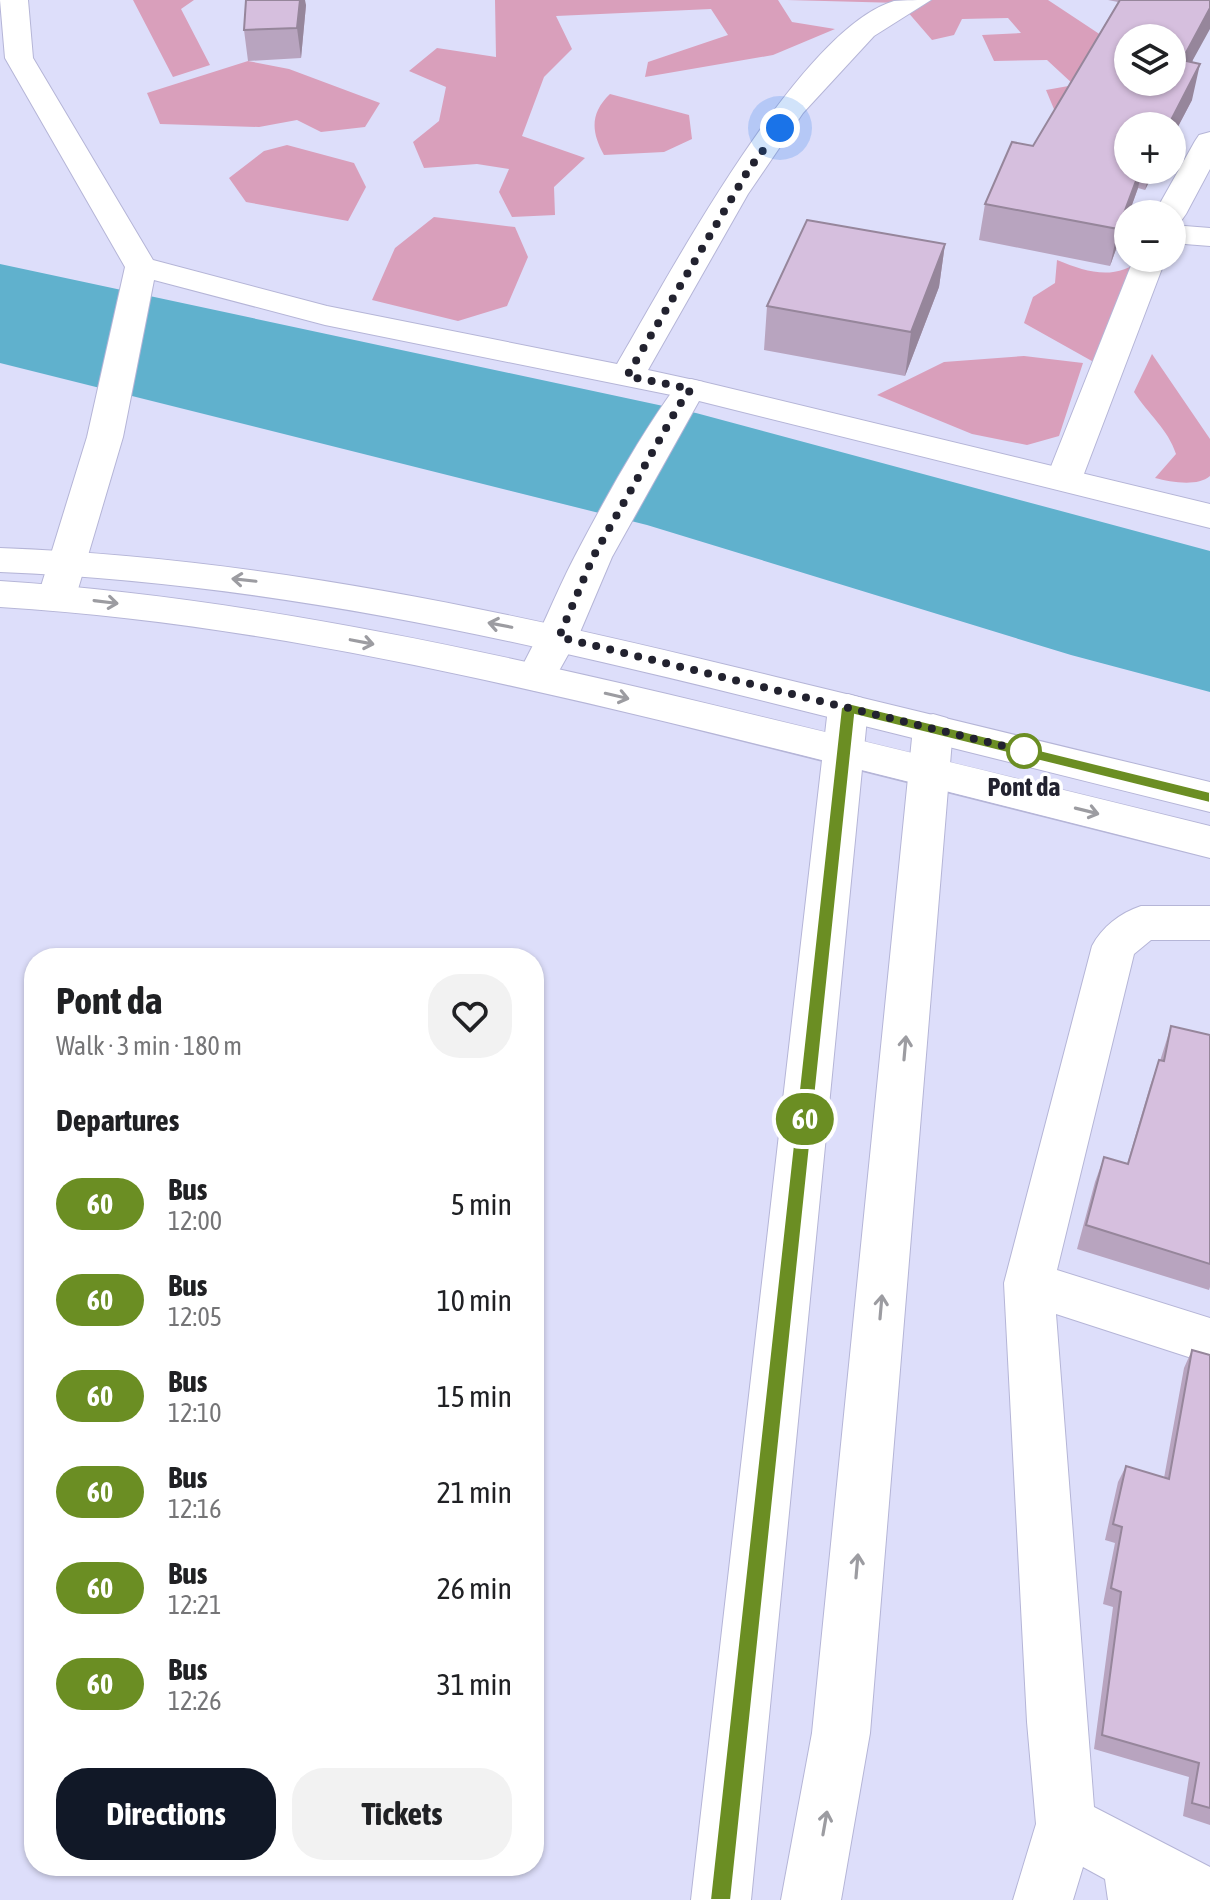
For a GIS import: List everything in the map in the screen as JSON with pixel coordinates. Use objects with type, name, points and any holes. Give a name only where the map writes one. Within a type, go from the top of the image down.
[{"type":"street","points":[[14,0],[19,58],[139,277],[105,437],[63,578]]},
{"type":"street","points":[[627,376],[749,169],[811,87],[866,28],[917,0]]},
{"type":"street","points":[[6,95],[50,114]]},
{"type":"street","points":[[1178,200],[1210,141]]},
{"type":"street","points":[[1186,235],[1210,237]]},
{"type":"street","points":[[1064,479],[1145,272]]},
{"type":"street","points":[[139,277],[627,376],[684,398],[1064,479],[1210,516]]},
{"type":"street","points":[[536,677],[559,637],[593,557],[684,398]]},
{"type":"street","points":[[0,560],[63,578],[268,623],[536,677],[846,729]]},
{"type":"street","points":[[0,594],[63,578],[289,585],[559,637],[846,729],[932,750],[1210,797]]},
{"type":"street","points":[[721,1900],[846,729]]},
{"type":"street","points":[[932,750],[1210,842]]},
{"type":"street","points":[[811,1900],[841,1733],[932,750]]},
{"type":"street","points":[[1043,1900],[1066,1824],[1056,1722],[1029,1283],[1114,946],[1141,923],[1210,923]]},
{"type":"street","points":[[1029,1283],[1210,1341]]},
{"type":"street","points":[[1066,1824],[1136,1881],[1210,1898]]},
{"type":"shaded area","points":[[133,0],[194,0],[181,9],[210,65],[173,77]]},
{"type":"shaded area","points":[[495,0],[778,0],[792,22],[835,29],[773,55],[645,77],[648,62],[728,35],[711,9],[556,16],[572,49],[544,77],[522,136],[585,158],[554,187],[555,215],[512,217],[499,192],[509,169],[477,164],[424,168],[413,142],[439,121],[446,87],[409,71],[437,48],[496,57]]},
{"type":"shaded area","points":[[787,0],[1048,0],[1114,44],[1114,47],[1056,114],[1046,90],[1074,85],[1047,60],[994,61],[982,35],[1021,33],[1008,18],[962,19],[954,35],[932,40],[900,3]]},
{"type":"shaded area","points":[[248,61],[289,69],[380,103],[365,127],[321,132],[297,120],[259,127],[160,124],[147,93]]},
{"type":"shaded area","points":[[610,94],[689,115],[692,139],[664,152],[604,155],[595,123],[599,108]]},
{"type":"shaded area","points":[[287,145],[354,163],[366,187],[348,221],[246,202],[229,178],[264,151]]},
{"type":"shaded area","points":[[434,217],[515,227],[528,257],[507,306],[458,321],[372,300],[395,248]]},
{"type":"shaded area","points":[[1057,260],[1091,271],[1138,272],[1099,365],[1024,323],[1033,297],[1055,283]]},
{"type":"shaded area","points":[[1152,354],[1210,439],[1210,476],[1198,482],[1155,478],[1176,454],[1163,429],[1134,392]]},
{"type":"shaded area","points":[[1024,356],[1083,363],[1059,436],[1027,445],[972,434],[877,395],[944,362]]},
{"type":"water","points":[[0,264],[696,413],[1210,551],[1210,692],[1071,655],[647,525],[0,363]]},
{"type":"building","points":[[246,0],[300,0],[297,28],[244,30]]},
{"type":"building","points":[[1120,0],[1210,0],[1210,8],[1186,53],[1186,24],[1114,24],[1114,96],[1183,96],[1175,112],[1114,112],[1114,184],[1135,184],[1129,200],[1114,200],[1114,228],[985,204],[1012,142],[1033,146]]},
{"type":"building","points":[[1186,61],[1200,64],[1186,91]]},
{"type":"building","points":[[807,220],[945,244],[911,332],[767,306]]},
{"type":"building","points":[[1171,1026],[1210,1035],[1210,1264],[1086,1225],[1104,1157],[1128,1164],[1159,1060],[1164,1061]]},
{"type":"building","points":[[1192,1350],[1210,1355],[1210,1808],[1192,1803],[1199,1763],[1102,1735],[1121,1592],[1111,1588],[1122,1527],[1113,1524],[1126,1466],[1169,1479]]},
{"type":"bus line","name":"60","points":[[721,1900],[848,708],[1210,797]]},
{"type":"place","name":"Pont da","points":[[1024,751]]},
{"type":"route","points":[[780,128],[749,169],[627,376],[691,389],[593,557],[559,637],[1024,751]]}]
